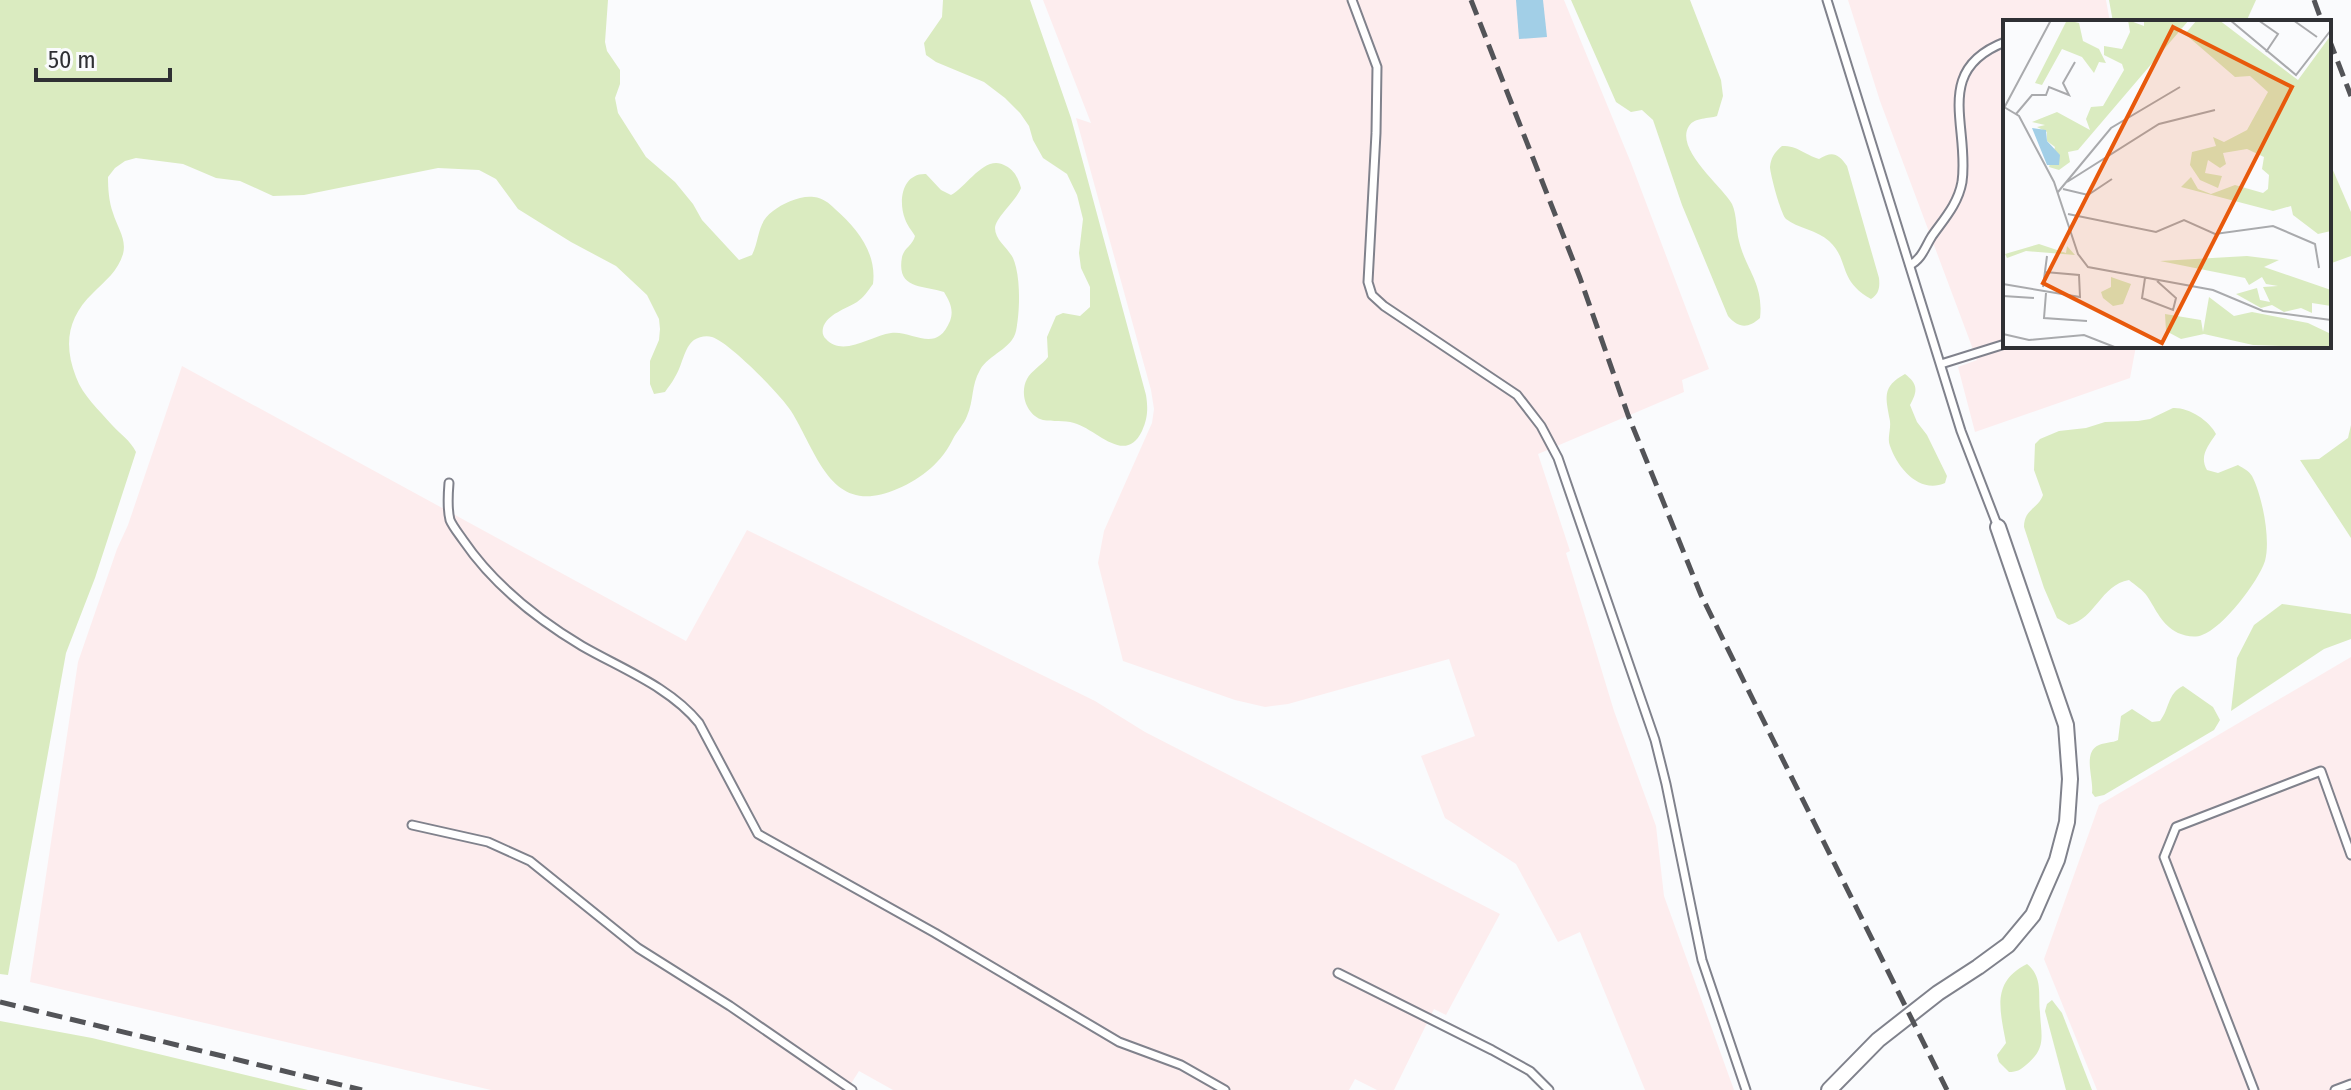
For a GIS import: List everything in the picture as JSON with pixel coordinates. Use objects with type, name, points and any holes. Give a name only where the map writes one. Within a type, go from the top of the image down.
[{"type":"street","points":[[1829,1090],[1878,1040],[1938,993],[2008,945],[2033,915],[2057,860],[2067,822],[2070,779],[2066,725],[1998,527]]},
{"type":"lane","points":[[1352,0],[1377,67],[1368,268],[1372,295],[1517,395],[1541,426],[1558,458],[1655,740],[1702,960],[1746,1090]]},
{"type":"lane","points":[[1827,0],[1961,431],[1998,527]]},
{"type":"lane","points":[[1910,265],[1918,261],[1951,212],[1962,185],[1964,152],[1958,114],[1960,89],[1969,67],[1987,51],[2003,43]]},
{"type":"lane","points":[[1941,364],[2003,345]]},
{"type":"lane","points":[[449,483],[451,522],[477,560],[520,602],[578,644],[687,708],[699,723],[758,834],[935,933],[1119,1042],[1181,1065],[1225,1090]]},
{"type":"lane","points":[[2254,1090],[2164,857],[2176,827],[2321,771],[2351,855]]},
{"type":"lane","points":[[412,825],[488,842],[530,861],[638,948],[730,1006],[852,1090]]},
{"type":"lane","points":[[1338,973],[1530,1071],[1549,1090]]},
{"type":"lane","points":[[2335,1090],[2351,1084]]},
{"type":"shaded area","points":[[1043,0],[1564,0],[1631,163],[1709,369],[1682,380],[1684,392],[1538,454],[1570,551],[1566,553],[1614,711],[1656,826],[1664,896],[1734,1090],[1645,1090],[1580,932],[1558,942],[1516,864],[1445,818],[1421,756],[1475,736],[1449,659],[1288,704],[1265,707],[1235,700],[1123,661],[1098,563],[1104,531],[1152,423],[1154,409],[1076,118],[1091,123]]},
{"type":"shaded area","points":[[1848,0],[2106,0],[2110,20],[2003,20],[2003,348],[2136,348],[2130,378],[1975,432],[1958,367],[1977,360],[1880,101]]},
{"type":"shaded area","points":[[182,366],[686,641],[747,530],[1095,701],[1145,732],[1500,914],[1446,1015],[1434,1009],[1394,1090],[1377,1090],[1355,1079],[1349,1090],[893,1090],[859,1071],[847,1090],[491,1090],[30,982],[78,662]]},
{"type":"shaded area","points":[[2351,657],[2351,1090],[2097,1090],[2044,959],[2099,805]]},
{"type":"green space","points":[[0,0],[608,0],[605,42],[607,51],[620,70],[620,84],[615,98],[618,113],[646,157],[675,182],[702,220],[739,260],[752,255],[761,226],[768,215],[804,197],[828,203],[851,224],[864,242],[872,262],[873,284],[859,300],[828,319],[823,330],[826,339],[833,344],[849,346],[891,333],[931,339],[944,331],[952,313],[944,292],[907,281],[901,268],[902,257],[915,236],[903,212],[904,189],[912,178],[926,174],[941,190],[951,195],[984,167],[998,163],[1014,173],[1021,188],[995,228],[999,240],[1013,258],[1017,274],[1019,304],[1016,331],[1010,342],[980,370],[966,419],[938,462],[897,489],[875,496],[856,495],[829,477],[791,411],[777,393],[742,358],[712,337],[694,340],[665,392],[654,394],[650,384],[650,361],[660,329],[659,319],[647,295],[616,266],[518,209],[496,179],[479,170],[438,168],[304,195],[273,196],[240,181],[216,178],[183,164],[136,158],[125,161],[108,177],[111,204],[123,238],[123,254],[114,271],[78,312],[69,342],[72,365],[83,390],[136,452],[95,578],[66,653],[8,975],[0,974]]},
{"type":"green space","points":[[943,0],[1030,0],[1071,118],[1146,395],[1144,426],[1135,441],[1127,445],[1110,442],[1074,423],[1037,418],[1026,404],[1025,385],[1029,376],[1048,357],[1047,337],[1056,316],[1063,313],[1080,316],[1090,307],[1090,287],[1081,268],[1079,253],[1083,219],[1067,174],[1043,158],[1020,113],[984,82],[926,55],[924,43],[942,17]]},
{"type":"green space","points":[[1571,0],[1690,0],[1721,80],[1723,96],[1717,116],[1695,121],[1689,126],[1686,135],[1688,146],[1734,208],[1739,241],[1757,286],[1761,306],[1760,318],[1751,324],[1739,325],[1728,316],[1682,205],[1653,120],[1642,110],[1631,112],[1616,102]]},
{"type":"green space","points":[[2109,0],[2256,0],[2247,20],[2113,20]]},
{"type":"green space","points":[[1782,146],[1819,159],[1834,155],[1847,166],[1879,278],[1878,290],[1871,299],[1853,285],[1840,255],[1829,241],[1784,216],[1770,167],[1771,160]]},
{"type":"green space","points":[[2331,166],[2351,212],[2351,256],[2331,263]]},
{"type":"green space","points":[[1905,374],[1915,388],[1910,405],[1917,422],[1927,435],[1947,476],[1945,483],[1936,486],[1919,482],[1904,471],[1890,446],[1887,394],[1892,384]]},
{"type":"green space","points":[[2173,408],[2198,415],[2216,434],[2204,456],[2207,470],[2218,473],[2238,465],[2252,476],[2266,529],[2267,552],[2261,570],[2248,592],[2229,614],[2210,631],[2199,636],[2187,636],[2167,626],[2145,594],[2129,580],[2111,588],[2085,616],[2069,625],[2057,618],[2024,527],[2026,516],[2043,495],[2034,470],[2035,444],[2059,431],[2105,422],[2150,419]]},
{"type":"green space","points":[[2351,425],[2351,538],[2300,460],[2319,459],[2348,438]]},
{"type":"green space","points":[[2282,604],[2351,614],[2351,639],[2324,649],[2231,711],[2237,658],[2254,625]]},
{"type":"green space","points":[[2183,686],[2213,707],[2220,720],[2214,730],[2104,795],[2095,797],[2090,766],[2094,748],[2118,740],[2121,716],[2132,709],[2152,722],[2160,721],[2171,697]]},
{"type":"green space","points":[[2027,964],[2036,974],[2039,986],[2040,1047],[2033,1059],[2020,1069],[2009,1072],[1999,1062],[1997,1055],[2006,1043],[2001,998],[2008,979]]},
{"type":"green space","points":[[2052,1000],[2062,1013],[2092,1090],[2066,1090],[2045,1011]]},
{"type":"green space","points":[[0,1021],[92,1038],[308,1090],[0,1090]]},
{"type":"water","points":[[1516,0],[1543,0],[1547,37],[1519,39]]},
{"type":"railway","points":[[1471,0],[1580,278],[1628,415],[1701,595],[1947,1090]]},
{"type":"railway","points":[[2314,0],[2321,20]]},
{"type":"railway","points":[[2331,44],[2351,96]]},
{"type":"railway","points":[[0,1002],[362,1090]]}]
